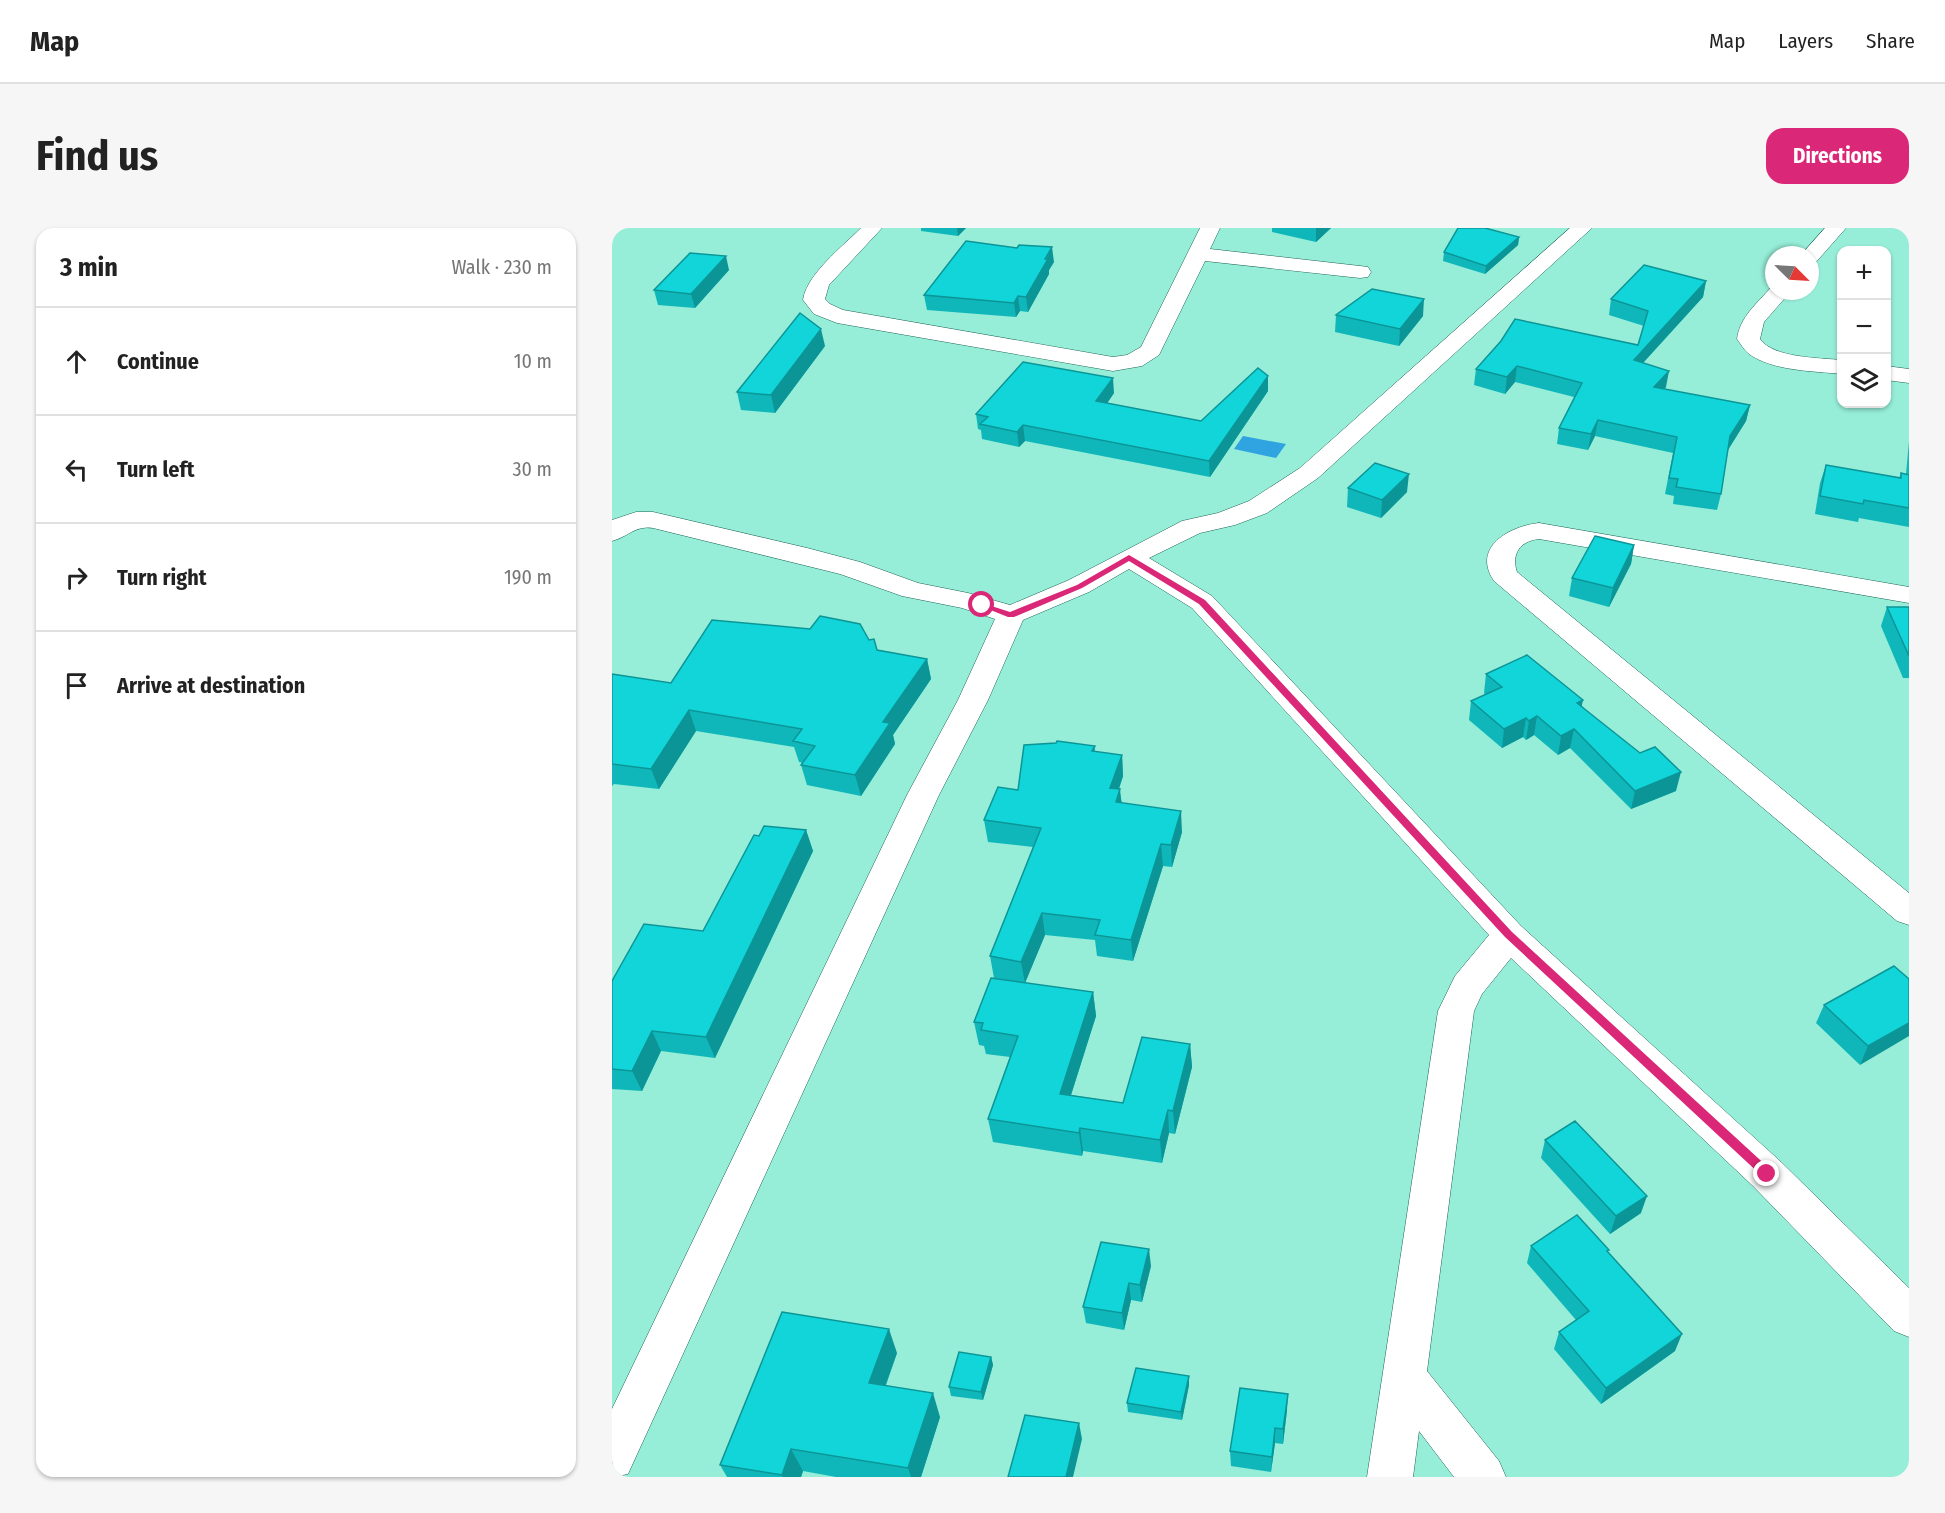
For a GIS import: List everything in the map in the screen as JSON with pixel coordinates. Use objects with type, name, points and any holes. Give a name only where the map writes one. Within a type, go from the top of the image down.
[{"type":"street","points":[[872,228],[821,281],[815,291],[814,300],[822,309],[837,316],[1113,364],[1137,360],[1151,350],[1210,228]]},
{"type":"street","points":[[612,533],[636,519],[653,520],[850,568],[912,590],[968,601],[1011,615],[1079,586],[1191,527],[1226,519],[1258,507],[1309,473],[1582,228]]},
{"type":"street","points":[[1819,247],[1836,228]]},
{"type":"street","points":[[1197,254],[1360,272]]},
{"type":"street","points":[[1772,300],[1750,325],[1747,334],[1751,344],[1760,352],[1774,358],[1837,366]]},
{"type":"street","points":[[1891,374],[1909,376]]},
{"type":"street","points":[[1909,595],[1539,531],[1521,533],[1513,537],[1506,544],[1500,559],[1504,575],[1909,912]]},
{"type":"street","points":[[1129,558],[1202,602],[1509,934],[1767,1174],[1909,1317]]},
{"type":"street","points":[[612,1458],[923,795],[973,700],[1011,615]]},
{"type":"street","points":[[1390,1477],[1456,1011],[1468,986],[1509,934]]},
{"type":"street","points":[[1404,1377],[1483,1477]]},
{"type":"water","points":[[1243,436],[1286,444],[1276,458],[1234,449]]},
{"type":"building","points":[[1458,228],[1485,228],[1519,237],[1486,266],[1444,252]]},
{"type":"building","points":[[966,241],[1017,248],[1019,245],[1052,247],[1045,259],[1048,259],[1026,297],[1018,296],[1014,303],[924,295]]},
{"type":"building","points":[[690,253],[726,256],[691,294],[654,290]]},
{"type":"building","points":[[1644,265],[1706,281],[1634,360],[1669,371],[1654,387],[1750,405],[1730,436],[1721,494],[1676,487],[1678,479],[1669,478],[1677,437],[1598,420],[1591,434],[1559,428],[1582,383],[1517,366],[1507,377],[1476,369],[1501,341],[1515,319],[1638,345],[1648,311],[1611,299]]},
{"type":"building","points":[[1372,289],[1424,299],[1400,329],[1336,315]]},
{"type":"building","points":[[800,313],[821,329],[771,395],[737,392]]},
{"type":"building","points":[[1023,362],[1113,378],[1096,401],[1201,421],[1258,368],[1268,376],[1209,461],[1023,425],[1017,432],[980,424],[988,417],[976,414]]},
{"type":"building","points":[[1375,463],[1409,474],[1382,500],[1348,488]]},
{"type":"building","points":[[1826,465],[1901,478],[1901,473],[1909,475],[1909,508],[1864,500],[1863,504],[1820,496]]},
{"type":"building","points":[[1595,536],[1634,545],[1613,588],[1572,578]]},
{"type":"building","points":[[1887,607],[1909,607],[1909,656]]},
{"type":"building","points":[[820,616],[860,624],[869,640],[874,639],[877,650],[927,659],[883,722],[890,723],[855,775],[801,765],[815,746],[793,741],[802,729],[689,710],[651,769],[612,764],[612,674],[671,683],[712,620],[810,629]]},
{"type":"building","points":[[1527,655],[1583,700],[1577,703],[1640,753],[1655,747],[1681,772],[1635,791],[1574,729],[1561,736],[1537,716],[1529,721],[1526,718],[1504,729],[1471,701],[1502,687],[1486,674]]},
{"type":"building","points":[[1057,741],[1095,746],[1092,751],[1122,755],[1110,788],[1120,789],[1116,802],[1181,811],[1171,845],[1161,844],[1131,940],[1095,935],[1100,920],[1042,913],[1021,962],[990,956],[1041,828],[984,820],[998,787],[1018,790],[1024,745],[1056,743]]},
{"type":"building","points":[[764,826],[806,830],[706,1037],[652,1031],[632,1071],[612,1069],[612,981],[644,924],[703,931],[754,835],[759,836]]},
{"type":"building","points":[[1894,966],[1909,979],[1909,1023],[1868,1046],[1824,1005]]},
{"type":"building","points":[[991,978],[1093,992],[1060,1094],[1123,1103],[1142,1037],[1190,1044],[1173,1111],[1168,1110],[1160,1140],[1080,1128],[1079,1133],[988,1119],[1018,1036],[981,1030],[983,1023],[974,1022]]},
{"type":"building","points":[[1575,1121],[1647,1196],[1616,1216],[1545,1140]]},
{"type":"building","points":[[1577,1215],[1682,1334],[1606,1388],[1559,1332],[1589,1311],[1531,1246]]},
{"type":"building","points":[[1101,1242],[1149,1249],[1140,1285],[1129,1283],[1122,1313],[1083,1307]]},
{"type":"building","points":[[782,1312],[889,1329],[869,1383],[933,1393],[908,1468],[791,1449],[782,1475],[720,1465]]},
{"type":"building","points":[[959,1352],[991,1357],[981,1392],[949,1387]]},
{"type":"building","points":[[1136,1368],[1189,1376],[1181,1412],[1127,1403]]},
{"type":"building","points":[[1240,1388],[1288,1394],[1283,1429],[1275,1428],[1272,1457],[1230,1451]]},
{"type":"building","points":[[1025,1415],[1079,1423],[1066,1477],[1008,1477]]},
{"type":"route","points":[[982,605],[1011,615],[1079,586],[1129,558],[1202,602],[1509,934],[1767,1174]]}]
